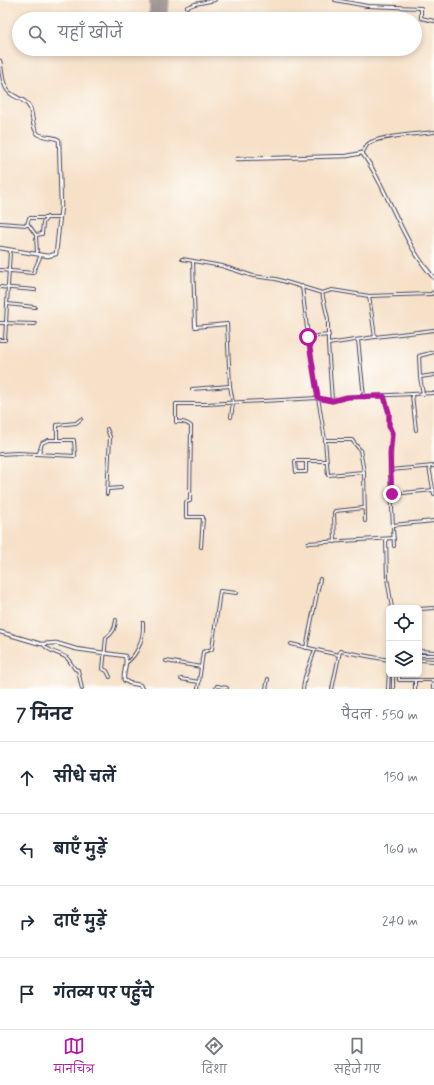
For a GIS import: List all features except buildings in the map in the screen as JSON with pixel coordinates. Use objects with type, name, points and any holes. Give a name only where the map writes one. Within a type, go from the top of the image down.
[{"type":"street","points":[[187,7],[194,4],[215,0]]},
{"type":"street","points":[[335,0],[367,6],[421,8],[421,12]]},
{"type":"street","points":[[422,18],[434,21]]},
{"type":"street","points":[[0,61],[4,82],[10,93],[25,101],[29,106],[35,130],[39,134],[59,140],[60,161],[60,218],[56,254],[48,256],[10,251],[0,248]]},
{"type":"street","points":[[237,159],[347,156],[362,153],[366,146],[381,138],[434,132]]},
{"type":"street","points":[[362,153],[372,169],[407,239],[421,263],[434,278]]},
{"type":"street","points":[[36,235],[42,234],[43,223],[47,217]]},
{"type":"street","points":[[27,224],[29,218],[60,218]]},
{"type":"street","points":[[0,223],[27,224]]},
{"type":"street","points":[[0,270],[33,273],[39,255],[36,235],[27,224]]},
{"type":"street","points":[[0,340],[5,340],[10,251]]},
{"type":"street","points":[[182,259],[222,266],[253,276],[276,279],[322,292],[332,290],[369,296],[432,294],[434,292]]},
{"type":"street","points":[[194,261],[195,327],[227,324],[230,386],[233,403],[231,417]]},
{"type":"street","points":[[302,286],[308,337],[325,440],[328,475],[364,472]]},
{"type":"street","points":[[0,287],[35,290]]},
{"type":"street","points":[[322,292],[328,319],[328,344],[332,401]]},
{"type":"street","points":[[369,296],[375,337]]},
{"type":"street","points":[[7,304],[35,308]]},
{"type":"street","points":[[0,323],[36,324]]},
{"type":"street","points":[[328,344],[434,330]]},
{"type":"street","points":[[308,337],[329,335]]},
{"type":"street","points":[[358,340],[364,397]]},
{"type":"street","points":[[423,394],[420,377],[419,356],[434,352]]},
{"type":"street","points":[[420,377],[434,375]]},
{"type":"street","points":[[192,389],[230,386]]},
{"type":"street","points":[[201,547],[203,517],[186,517],[186,502],[190,501],[191,426],[187,423],[176,422],[176,404],[233,403],[318,398],[332,401],[348,397],[434,393]]},
{"type":"street","points":[[412,395],[416,430]]},
{"type":"street","points":[[384,396],[389,413],[389,426],[392,433],[390,470],[394,546]]},
{"type":"street","points":[[57,440],[57,425],[76,423],[81,419]]},
{"type":"street","points":[[107,429],[110,438],[107,494]]},
{"type":"street","points":[[0,454],[18,452],[39,454],[75,456],[74,440],[48,440],[42,443],[39,454]]},
{"type":"street","points":[[325,440],[352,440],[360,450],[364,472],[365,521]]},
{"type":"street","points":[[306,462],[306,472],[296,472],[295,461],[326,461]]},
{"type":"street","points":[[390,470],[434,466]]},
{"type":"street","points":[[429,467],[434,494]]},
{"type":"street","points":[[108,489],[122,488]]},
{"type":"street","points":[[392,494],[434,490]]},
{"type":"street","points":[[334,542],[335,511],[364,508]]},
{"type":"street","points":[[393,525],[434,521]]},
{"type":"street","points":[[308,543],[394,538]]},
{"type":"street","points":[[386,539],[387,578],[392,605]]},
{"type":"street","points":[[306,648],[320,579]]},
{"type":"street","points":[[198,689],[204,652],[212,649],[220,591],[237,592]]},
{"type":"street","points":[[422,609],[434,608]]},
{"type":"street","points":[[110,677],[103,669],[104,652],[106,638],[112,634],[115,629],[116,620]]},
{"type":"street","points":[[126,663],[132,657],[142,639],[144,631],[143,623]]},
{"type":"street","points":[[0,632],[43,644],[56,643],[76,649],[125,656],[126,663],[124,680],[128,683],[140,685],[142,689]]},
{"type":"street","points":[[43,644],[52,652],[66,658],[73,668],[78,670],[82,689]]},
{"type":"street","points":[[291,644],[339,655]]},
{"type":"street","points":[[303,689],[305,677],[315,650]]},
{"type":"street","points":[[422,651],[434,652]]},
{"type":"street","points":[[332,689],[340,652],[386,660]]},
{"type":"street","points":[[422,655],[434,655]]},
{"type":"street","points":[[422,660],[434,661]]},
{"type":"street","points":[[166,661],[201,666]]},
{"type":"street","points":[[388,689],[389,677]]},
{"type":"street","points":[[393,677],[393,689]]},
{"type":"street","points":[[399,677],[399,680],[434,680],[433,689]]},
{"type":"street","points":[[181,679],[199,682]]},
{"type":"street","points":[[266,689],[268,679]]},
{"type":"street","points":[[415,680],[416,689]]},
{"type":"street","points":[[216,689],[217,686],[227,688]]},
{"type":"runway","points":[[158,12],[159,0]]},
{"type":"route","points":[[308,337],[318,398],[332,401],[348,397],[384,396],[389,413],[389,426],[392,433],[390,454],[392,494]]}]
